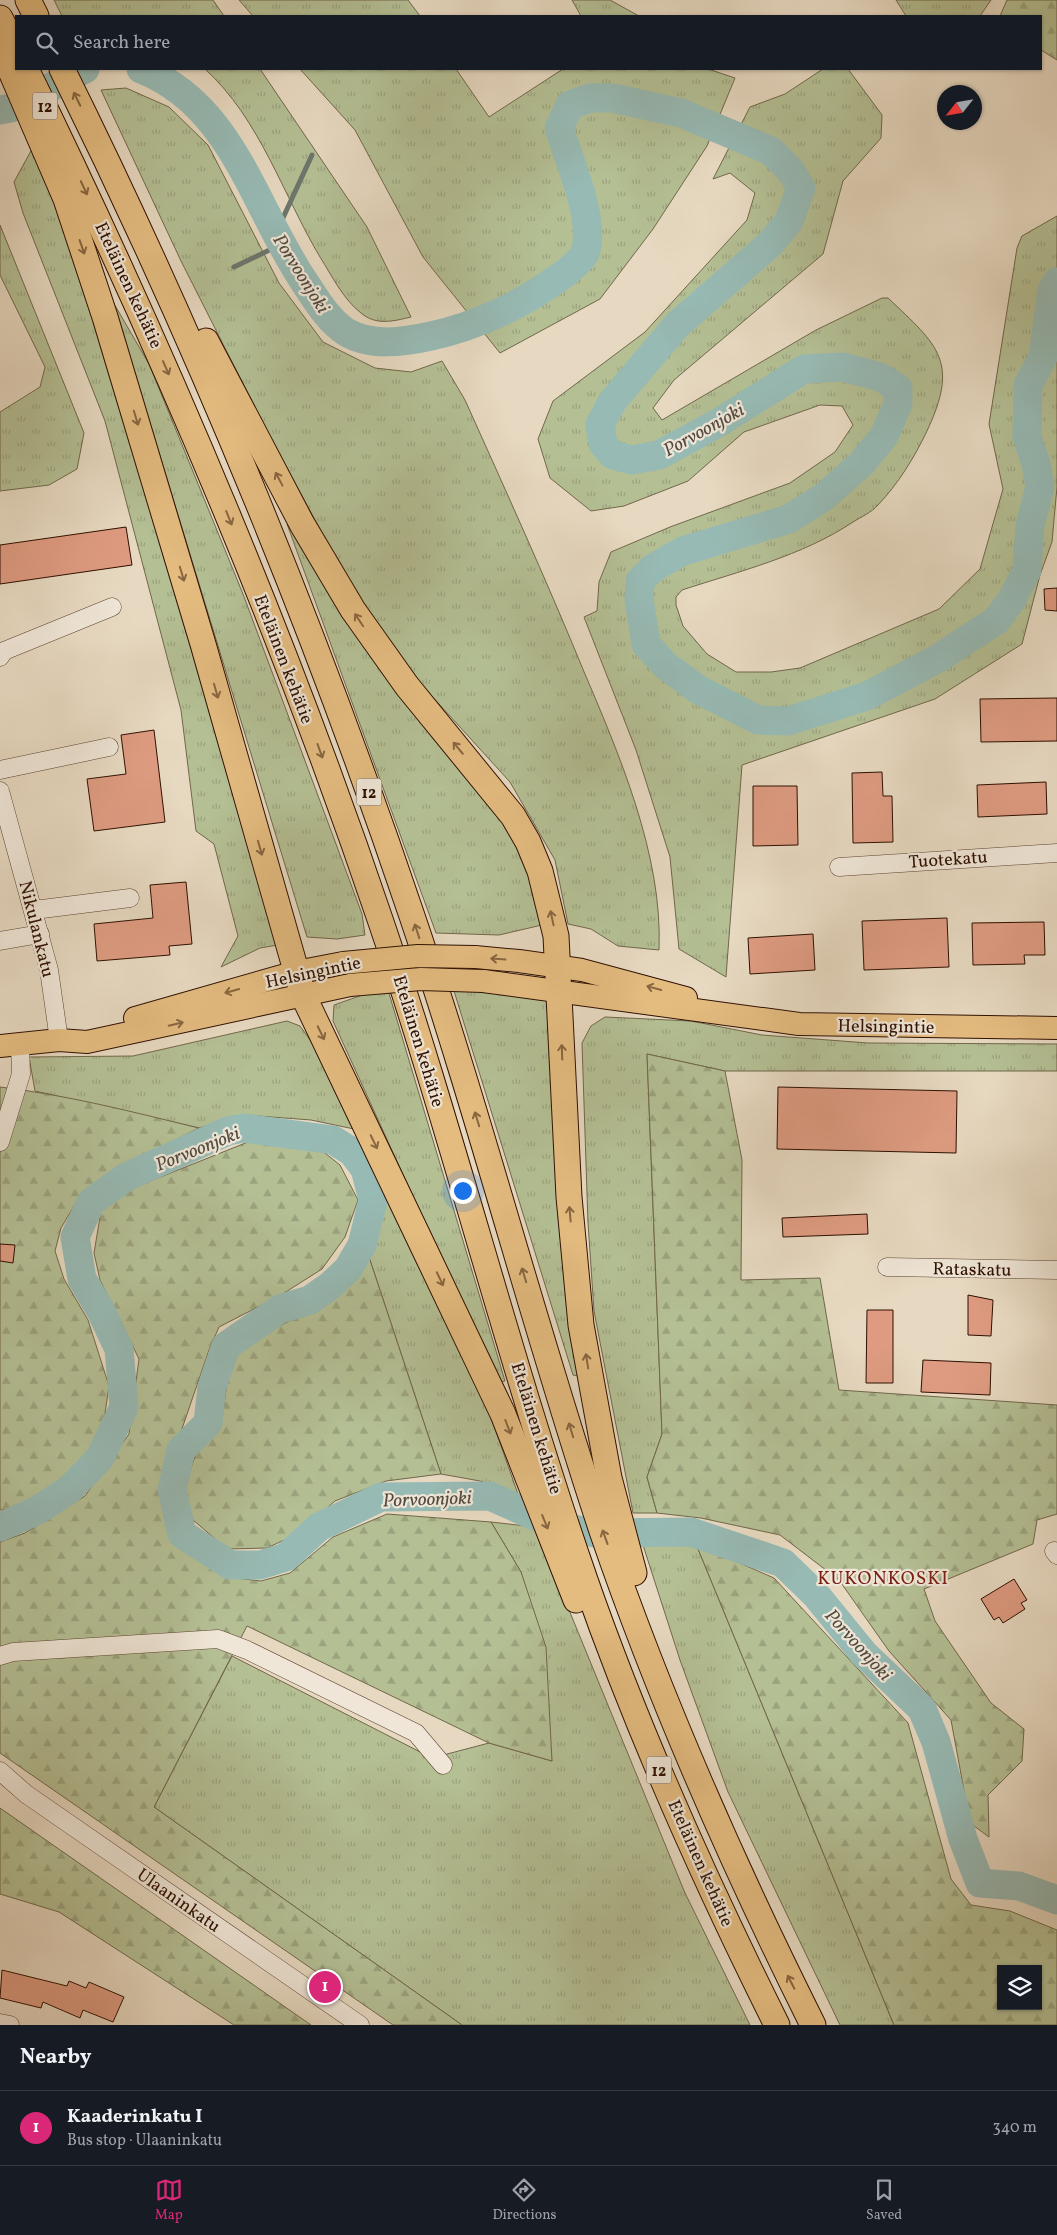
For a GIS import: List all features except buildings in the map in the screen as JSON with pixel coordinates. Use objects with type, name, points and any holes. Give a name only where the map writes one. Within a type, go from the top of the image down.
[{"type":"highway","points":[[28,0],[36,15]]},
{"type":"highway","points":[[0,18],[9,49],[15,62]]},
{"type":"highway","points":[[19,70],[55,148],[66,199],[106,317],[203,644],[299,983],[499,1405],[527,1477],[578,1583]]},
{"type":"highway","name":"Eteläinen kehätie","points":[[26,70],[55,148],[134,294],[214,479],[294,680],[383,926],[552,1477],[578,1583],[741,1953],[777,2025]]},
{"type":"highway","name":"Eteläinen kehätie","points":[[62,70],[213,394],[273,540],[366,783],[597,1477],[629,1584],[701,1786],[770,1938],[813,2025]]},
{"type":"highway","points":[[92,130],[329,572],[380,651],[513,816],[528,842],[540,871],[556,936],[574,1263],[597,1477]]},
{"type":"main road","name":"Helsingintie","points":[[10,1045],[60,1040],[85,1030],[299,983],[342,963],[418,956],[475,957],[674,1008],[716,1011],[799,1024],[1057,1028]]},
{"type":"main road","name":"Helsingintie","points":[[299,983],[350,985],[421,979],[483,981],[557,978]]},
{"type":"street","points":[[0,657],[4,651],[112,608]]},
{"type":"street","points":[[0,770],[109,747]]},
{"type":"street","name":"Nikulankatu","points":[[1,801],[9,854],[34,910],[49,970],[60,1040]]},
{"type":"street","name":"Tuotekatu","points":[[839,867],[1057,853]]},
{"type":"street","points":[[34,910],[130,898]]},
{"type":"street","points":[[0,941],[40,934]]},
{"type":"street","points":[[0,1142],[21,1074],[10,1045]]},
{"type":"street","name":"Rataskatu","points":[[887,1267],[1057,1270]]},
{"type":"street","points":[[0,1656],[13,1652],[218,1639],[247,1650],[416,1733],[443,1765]]},
{"type":"street","name":"Ulaaninkatu","points":[[0,1771],[26,1794],[360,2025]]},
{"type":"street","points":[[0,2023],[10,2025]]},
{"type":"green space","points":[[54,0],[213,0],[223,15],[62,15]]},
{"type":"green space","points":[[239,0],[408,0],[419,15],[252,15]]},
{"type":"green space","points":[[572,0],[610,0],[637,15],[580,15]]},
{"type":"green space","points":[[896,0],[991,0],[981,15],[905,15]]},
{"type":"green space","points":[[1007,0],[1057,0],[1057,60],[1042,51],[1042,15],[1000,15]]},
{"type":"green space","points":[[206,70],[261,70],[367,227],[411,317],[398,320],[373,320],[361,313],[343,294],[320,257],[256,134],[224,89]]},
{"type":"green space","points":[[301,70],[457,70],[489,117],[561,70],[711,70],[735,78],[707,146],[653,229],[600,299],[500,353],[423,257],[355,130]]},
{"type":"green space","points":[[821,70],[849,70],[882,115],[881,138],[843,181],[823,254],[674,380],[653,408],[662,420],[816,330],[882,298],[888,298],[920,329],[931,343],[939,357],[942,372],[942,389],[936,409],[916,452],[899,480],[876,508],[833,534],[792,553],[770,562],[682,590],[676,597],[676,605],[683,626],[707,654],[736,672],[771,672],[800,668],[939,609],[980,569],[1003,489],[989,424],[1017,248],[1022,236],[1057,216],[1057,487],[1052,542],[1040,575],[1022,644],[935,699],[742,765],[726,977],[679,949],[670,857],[636,750],[584,617],[597,611],[599,582],[611,552],[670,527],[790,483],[835,452],[853,425],[842,406],[820,405],[744,432],[688,481],[624,506],[591,511],[550,478],[538,439],[553,401],[645,332],[747,220],[755,193],[730,173],[713,179],[750,107],[785,94]]},
{"type":"green space","points":[[126,88],[169,107],[208,145],[279,283],[323,342],[375,368],[411,372],[442,361],[465,400],[510,500],[568,633],[624,770],[646,842],[654,878],[659,950],[618,946],[591,929],[568,924],[555,860],[510,782],[419,682],[351,586],[271,439],[181,261],[101,90]]},
{"type":"green space","points":[[32,149],[78,262],[278,945],[260,948],[221,967],[238,936],[214,844],[196,831],[181,710],[105,421],[23,213],[14,182]]},
{"type":"green space","points":[[0,225],[84,433],[77,469],[49,485],[0,491],[0,412],[40,387],[45,367],[0,275]]},
{"type":"green space","points":[[113,302],[149,364],[243,594],[362,914],[365,935],[337,939],[307,937]]},
{"type":"green space","points":[[287,524],[293,528],[447,750],[523,849],[542,925],[499,935],[436,933]]},
{"type":"green space","points":[[388,990],[505,1381],[498,1383],[333,1021],[334,1005],[368,993]]},
{"type":"green space","points":[[454,991],[500,992],[550,998],[578,1376],[573,1375]]},
{"type":"green space","points":[[605,1017],[691,1021],[762,1035],[868,1043],[1057,1044],[1057,1071],[725,1071],[647,1054],[662,1434],[647,1477],[657,1513],[633,1513],[594,1311],[588,1223],[582,1043],[591,1026]]},
{"type":"green space","points":[[287,1021],[300,1026],[319,1052],[354,1129],[311,1120],[245,1115],[199,1128],[35,1091],[29,1057],[133,1056]]},
{"type":"green space","points":[[647,1054],[725,1071],[742,1160],[741,1280],[820,1278],[839,1390],[1057,1405],[1057,1514],[1037,1520],[1033,1544],[924,1589],[935,1621],[991,1703],[1024,1729],[1022,1761],[988,1795],[989,1837],[970,1823],[951,1720],[889,1651],[839,1580],[780,1535],[701,1518],[657,1513],[647,1477],[662,1434]]},
{"type":"green space","points":[[0,1087],[75,1099],[199,1128],[132,1162],[81,1194],[61,1228],[55,1251],[64,1279],[88,1320],[109,1386],[103,1427],[78,1469],[20,1509],[0,1510]]},
{"type":"green space","points":[[263,1136],[315,1145],[340,1165],[358,1200],[345,1237],[322,1269],[281,1295],[219,1327],[209,1350],[161,1490],[173,1542],[227,1577],[261,1581],[290,1573],[333,1537],[387,1514],[491,1522],[521,1572],[546,1647],[552,1761],[489,1743],[247,1626],[154,1807],[462,2025],[393,2025],[0,1753],[0,1542],[25,1533],[85,1496],[129,1434],[139,1359],[100,1280],[94,1253],[101,1211],[128,1190]]},
{"type":"green space","points":[[379,1180],[447,1317],[494,1426],[519,1497],[480,1481],[441,1474],[368,1254],[384,1210]]},
{"type":"green space","points":[[368,1254],[441,1474],[386,1481],[335,1501],[297,1534],[267,1548],[227,1549],[193,1520],[184,1488],[198,1448],[221,1426],[230,1361],[245,1345],[335,1296]]},
{"type":"green space","points":[[491,1522],[535,1527],[685,1893],[750,2025],[462,2025],[154,1807],[232,1656],[432,1758],[489,1743],[552,1761],[521,1572]]},
{"type":"green space","points":[[642,1542],[696,1544],[894,2025],[840,2025],[728,1792],[680,1660]]},
{"type":"green space","points":[[696,1544],[774,1578],[908,1723],[951,1879],[971,1905],[1010,1911],[1057,1930],[1057,2025],[894,2025]]},
{"type":"green space","points":[[0,1808],[311,2025],[234,2025],[59,1912],[0,1894]]},
{"type":"waterway","name":"Porvoonjoki","points":[[0,110],[11,108],[83,70]]},
{"type":"waterway","name":"Porvoonjoki","points":[[143,70],[172,85],[198,107],[220,133],[238,161],[287,254],[318,303],[328,316],[346,332],[366,340],[388,342],[421,338],[449,332],[483,320],[533,295],[564,274],[581,259],[585,253],[587,224],[580,190],[559,128],[570,105],[590,98],[613,98],[681,113],[771,151],[790,170],[801,188],[789,221],[770,244],[677,325],[612,402],[600,425],[603,444],[613,455],[632,460],[659,455],[718,423],[804,369],[843,367],[880,377],[898,388],[898,404],[884,436],[861,464],[825,496],[789,519],[683,551],[653,568],[640,581],[639,600],[646,644],[666,666],[699,690],[758,720],[788,721],[867,696],[937,659],[997,620],[1012,599],[1027,570],[1030,525],[1040,487],[1036,464],[1027,437],[1028,385],[1043,357],[1052,290],[1057,282]]},
{"type":"waterway","points":[[276,233],[312,155]]},
{"type":"waterway","points":[[234,267],[282,244]]},
{"type":"waterway","name":"Porvoonjoki","points":[[0,1527],[36,1511],[69,1490],[100,1458],[124,1407],[119,1349],[101,1311],[82,1279],[75,1237],[91,1202],[126,1177],[228,1131],[244,1128],[333,1140],[352,1152],[365,1169],[373,1200],[362,1245],[348,1269],[330,1286],[310,1300],[280,1309],[226,1346],[212,1387],[208,1423],[181,1450],[172,1490],[182,1534],[230,1565],[260,1565],[286,1557],[319,1527],[381,1497],[490,1496],[557,1526],[594,1533],[691,1532],[783,1563],[816,1595],[864,1654],[922,1709],[936,1742],[963,1839],[980,1883],[1019,1886],[1057,1900]]},
{"type":"place","name":"Kaaderinkatu I","points":[[325,1987]]},
{"type":"district","name":"KUKONKOSKI","points":[[883,1577]]}]
